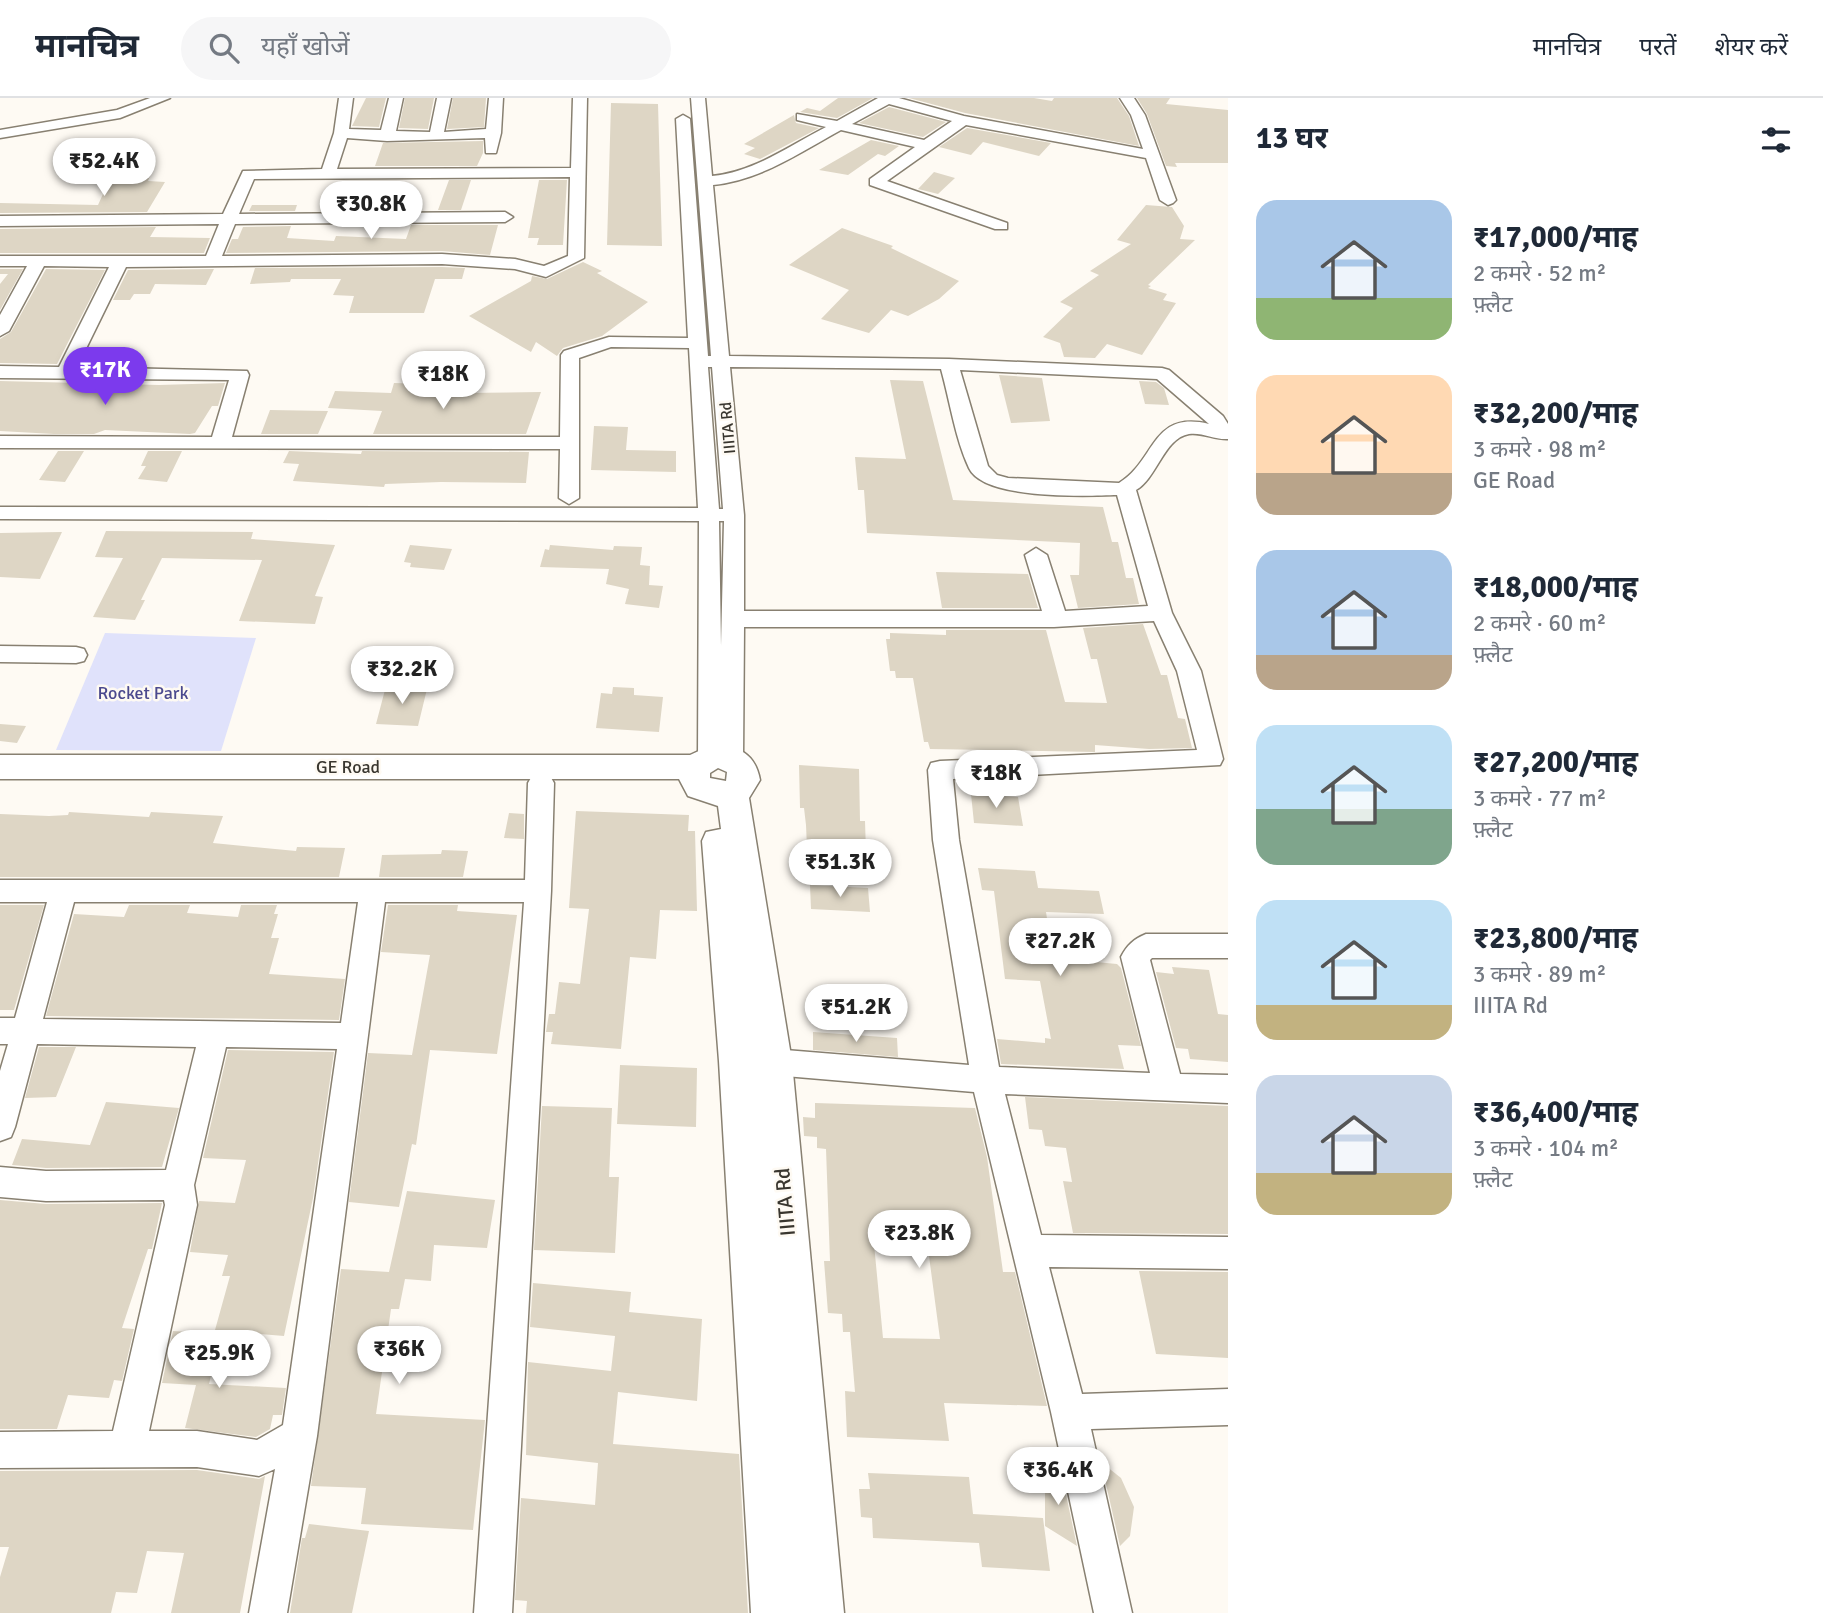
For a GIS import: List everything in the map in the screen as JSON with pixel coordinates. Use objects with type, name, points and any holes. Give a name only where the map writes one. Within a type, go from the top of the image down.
[{"type":"main road","name":"GE Road","points":[[0,767],[147,775],[541,783],[712,775]]},
{"type":"main road","name":"GE Road","points":[[0,782],[147,775],[712,775]]},
{"type":"main road","name":"IIITA Rd","points":[[712,775],[773,1062],[820,1613]]},
{"type":"main road","name":"IIITA Rd","points":[[712,775],[738,1061],[775,1613]]},
{"type":"street","points":[[0,134],[21,133],[120,114],[163,98]]},
{"type":"street","points":[[328,173],[341,133],[346,98]]},
{"type":"street","points":[[387,136],[396,98]]},
{"type":"street","points":[[436,137],[444,98]]},
{"type":"street","points":[[488,172],[496,98]]},
{"type":"street","points":[[0,261],[442,259],[515,264],[546,272],[576,258],[580,98]]},
{"type":"street","name":"IIITA Rd","points":[[681,98],[708,507],[712,775]]},
{"type":"street","name":"IIITA Rd","points":[[698,98],[733,506],[732,620],[712,775]]},
{"type":"street","points":[[706,181],[738,178],[843,125],[887,98],[963,120],[1152,155]]},
{"type":"street","points":[[1127,98],[1138,115],[1168,200]]},
{"type":"street","points":[[802,117],[925,145]]},
{"type":"street","points":[[963,120],[874,182],[1001,226]]},
{"type":"street","points":[[341,133],[436,137],[494,133]]},
{"type":"street","points":[[212,261],[248,174],[577,172]]},
{"type":"street","points":[[0,221],[505,216]]},
{"type":"street","points":[[303,261],[312,219]]},
{"type":"street","points":[[0,331],[39,260]]},
{"type":"street","points":[[66,370],[120,262]]},
{"type":"street","points":[[569,498],[570,355],[609,342],[698,352],[721,362],[948,364],[1162,374],[1216,420],[1224,434],[1203,426],[1182,430],[1164,438],[1145,476],[1125,489],[1007,484],[990,479],[979,468],[948,364]]},
{"type":"street","points":[[0,372],[66,370],[240,374],[220,443]]},
{"type":"street","points":[[0,442],[571,443]]},
{"type":"street","points":[[1114,1613],[1069,1412],[986,1080],[946,840],[940,771],[1211,759],[1189,671],[1161,612],[1125,489]]},
{"type":"street","points":[[0,500],[569,498],[708,507]]},
{"type":"street","points":[[0,513],[733,506]]},
{"type":"street","points":[[1036,555],[1053,605],[1054,619]]},
{"type":"street","points":[[732,620],[1054,619],[1161,612]]},
{"type":"street","points":[[0,654],[76,655]]},
{"type":"street","points":[[494,1613],[538,891],[541,783]]},
{"type":"street","points":[[0,891],[538,891]]},
{"type":"street","points":[[0,1126],[13,1031],[63,891]]},
{"type":"street","points":[[268,1613],[299,1436],[351,1036],[373,891]]},
{"type":"street","points":[[1169,1088],[1135,957],[1146,946],[1228,946]]},
{"type":"street","points":[[13,1031],[351,1036]]},
{"type":"street","points":[[127,1451],[181,1205],[178,1185],[214,1034]]},
{"type":"street","points":[[773,1062],[986,1080],[1228,1088]]},
{"type":"street","points":[[0,1182],[46,1186],[178,1185]]},
{"type":"street","points":[[1029,1251],[1228,1253]]},
{"type":"street","points":[[1069,1412],[1228,1407]]},
{"type":"street","points":[[0,1450],[197,1449],[259,1458],[299,1436]]},
{"type":"green space","name":"Rocket Park","points":[[105,633],[256,638],[221,751],[56,750]]},
{"type":"building","points":[[366,98],[386,98],[379,127],[352,126]]},
{"type":"building","points":[[405,98],[434,98],[428,129],[399,128]]},
{"type":"building","points":[[453,98],[486,98],[484,127],[447,129]]},
{"type":"building","points":[[838,98],[873,98],[837,118],[800,112],[807,108],[820,111]]},
{"type":"building","points":[[909,98],[1034,98],[1052,101],[1054,98],[1117,98],[1129,116],[1139,146],[965,113]]},
{"type":"building","points":[[1137,98],[1170,98],[1166,104],[1228,110],[1228,163],[1175,163],[1177,167],[1166,166],[1147,114]]},
{"type":"building","points":[[611,103],[658,104],[662,246],[607,245]]},
{"type":"building","points":[[889,107],[946,122],[923,137],[859,123]]},
{"type":"building","points":[[794,115],[796,123],[819,128],[760,159],[744,154],[755,148],[744,144]]},
{"type":"building","points":[[967,128],[1051,143],[1039,156],[983,142],[971,155],[939,147]]},
{"type":"building","points":[[871,140],[899,146],[885,156],[878,154],[848,175],[819,170]]},
{"type":"building","points":[[483,141],[483,153],[477,166],[375,166],[383,143]]},
{"type":"building","points":[[934,172],[955,178],[938,194],[918,189]]},
{"type":"building","points":[[151,173],[148,181],[165,182],[147,212],[0,213],[0,203],[98,205],[112,174]]},
{"type":"building","points":[[449,180],[471,180],[461,210],[438,210]]},
{"type":"building","points":[[539,180],[567,180],[563,245],[537,245],[539,238],[528,238]]},
{"type":"building","points":[[252,205],[297,205],[295,211],[249,211]]},
{"type":"building","points":[[1146,205],[1172,207],[1184,226],[1180,239],[1195,240],[1148,285],[1151,286],[1148,288],[1167,294],[1163,300],[1176,303],[1142,355],[1107,344],[1095,358],[1064,357],[1060,343],[1043,337],[1073,308],[1060,302],[1099,275],[1090,271],[1131,244],[1117,240]]},
{"type":"building","points":[[411,225],[498,225],[490,255],[442,251],[226,253],[232,239],[238,239],[243,227],[291,226],[287,238],[334,241],[336,236],[406,239]]},
{"type":"building","points":[[156,227],[150,237],[210,238],[204,253],[0,253],[0,229]]},
{"type":"building","points":[[842,228],[893,246],[891,248],[959,281],[939,299],[908,316],[891,310],[869,333],[821,319],[849,290],[789,265]]},
{"type":"building","points":[[583,262],[602,271],[597,273],[648,302],[602,336],[563,348],[557,356],[536,342],[531,352],[469,316],[531,281],[532,276],[547,279]]},
{"type":"building","points":[[255,268],[465,268],[462,279],[435,279],[424,313],[349,313],[354,296],[333,295],[341,279],[291,279],[290,282],[250,284]]},
{"type":"building","points":[[0,269],[23,269],[0,310],[0,284],[8,274],[0,274]]},
{"type":"building","points":[[46,269],[105,270],[57,364],[0,363],[0,339],[11,332]]},
{"type":"building","points":[[214,269],[206,285],[155,284],[150,294],[134,294],[130,300],[113,300],[128,270]]},
{"type":"building","points":[[999,375],[1042,378],[1050,421],[1011,423]]},
{"type":"building","points":[[890,380],[923,381],[953,500],[1103,507],[1112,542],[1118,542],[1126,578],[1133,578],[1139,604],[1078,608],[1070,575],[1079,575],[1080,543],[867,533],[864,490],[858,490],[855,457],[906,459]]},
{"type":"building","points":[[0,381],[159,385],[225,383],[218,406],[212,406],[195,433],[105,430],[94,434],[54,434],[0,431]]},
{"type":"building","points":[[1139,381],[1156,382],[1164,388],[1169,405],[1145,404]]},
{"type":"building","points":[[394,383],[425,384],[423,390],[462,393],[541,392],[526,434],[373,434],[382,411],[328,408],[335,391],[391,393]]},
{"type":"building","points":[[270,410],[328,411],[318,434],[261,434]]},
{"type":"building","points":[[594,426],[628,427],[626,450],[676,451],[676,472],[591,470]]},
{"type":"building","points":[[58,451],[84,451],[65,482],[39,480]]},
{"type":"building","points":[[148,451],[182,451],[167,482],[138,479],[146,466],[141,466]]},
{"type":"building","points":[[289,451],[361,454],[362,451],[529,452],[526,483],[441,482],[385,484],[384,487],[293,481],[299,464],[283,463]]},
{"type":"building","points":[[106,531],[253,532],[251,539],[335,545],[315,596],[323,597],[315,624],[239,621],[262,560],[162,558],[141,600],[145,600],[135,620],[93,617],[123,558],[95,557]]},
{"type":"building","points":[[62,532],[40,579],[0,577],[0,533]]},
{"type":"building","points":[[410,545],[452,549],[444,570],[410,567],[411,563],[404,562]]},
{"type":"building","points":[[550,545],[613,550],[614,546],[642,547],[640,565],[650,566],[649,585],[663,586],[659,608],[625,604],[629,589],[606,584],[609,569],[540,567],[545,549],[549,550]]},
{"type":"building","points":[[936,572],[1028,574],[1038,608],[942,608]]},
{"type":"building","points":[[1143,624],[1161,675],[1167,675],[1178,718],[1185,719],[1192,748],[1149,749],[1095,745],[1095,752],[930,749],[928,742],[924,742],[913,678],[896,678],[895,671],[890,671],[886,639],[890,639],[890,633],[946,635],[946,630],[1046,630],[1065,702],[1107,703],[1097,659],[1091,659],[1083,628]]},
{"type":"building","points":[[386,686],[427,689],[418,726],[376,724]]},
{"type":"building","points":[[613,687],[634,688],[634,695],[663,697],[659,732],[596,728],[601,693],[612,694]]},
{"type":"building","points":[[0,724],[26,726],[17,743],[0,741]]},
{"type":"building","points":[[799,765],[859,769],[860,821],[865,821],[866,852],[807,848],[804,808],[800,808]]},
{"type":"building","points":[[971,794],[1018,797],[1023,826],[974,823]]},
{"type":"building","points":[[576,811],[689,815],[688,831],[695,831],[697,911],[660,910],[656,959],[630,957],[621,1049],[551,1044],[553,1032],[546,1032],[549,1014],[555,1014],[559,982],[580,984],[589,909],[569,908]]},
{"type":"building","points":[[69,812],[149,817],[151,812],[223,816],[213,843],[296,851],[297,847],[345,848],[339,877],[0,877],[0,814],[49,816],[68,815]]},
{"type":"building","points":[[509,813],[524,814],[524,839],[504,838]]},
{"type":"building","points":[[442,850],[468,851],[463,877],[379,877],[382,855],[441,854]]},
{"type":"building","points":[[978,868],[1035,871],[1038,888],[1099,891],[1104,914],[1046,912],[1053,958],[1117,964],[1121,968],[1141,1046],[1118,1045],[1124,1069],[1001,1064],[997,1039],[1045,1043],[1045,1038],[1051,1039],[1040,981],[1005,979],[994,891],[982,890]]},
{"type":"building","points":[[810,885],[868,888],[870,912],[811,909]]},
{"type":"building","points":[[0,905],[44,905],[14,1010],[0,1010]]},
{"type":"building","points":[[129,905],[190,905],[187,913],[238,917],[241,905],[277,905],[274,914],[278,914],[271,938],[279,938],[269,974],[345,979],[339,1020],[46,1016],[74,914],[124,917]]},
{"type":"building","points":[[388,905],[458,905],[457,911],[517,915],[497,1054],[430,1050],[416,1145],[412,1144],[399,1207],[349,1202],[368,1053],[412,1055],[430,955],[381,952]]},
{"type":"building","points":[[1172,967],[1209,970],[1218,1014],[1228,1015],[1228,1062],[1190,1059],[1188,1049],[1176,1048],[1156,972],[1174,974]]},
{"type":"building","points":[[813,1032],[897,1038],[898,1057],[813,1050]]},
{"type":"building","points":[[39,1047],[76,1047],[56,1097],[25,1098]]},
{"type":"building","points":[[228,1050],[334,1052],[313,1198],[284,1336],[215,1330],[230,1276],[222,1276],[228,1255],[190,1252],[199,1201],[235,1203],[246,1160],[203,1158]]},
{"type":"building","points":[[620,1065],[697,1068],[696,1127],[617,1124]]},
{"type":"building","points":[[1025,1097],[1228,1106],[1228,1234],[1073,1233],[1063,1181],[1072,1182],[1066,1148],[1045,1146],[1042,1130],[1029,1129]]},
{"type":"building","points":[[106,1102],[179,1108],[162,1167],[46,1168],[12,1165],[22,1139],[90,1145]]},
{"type":"building","points":[[815,1103],[975,1108],[987,1157],[1003,1272],[1015,1272],[1047,1406],[944,1403],[949,1441],[847,1437],[845,1391],[855,1392],[850,1332],[843,1332],[842,1314],[828,1313],[824,1261],[830,1261],[826,1149],[817,1148],[817,1137],[804,1136],[803,1117],[815,1118]],"holes":[[[884,1239],[927,1241],[940,1339],[883,1338],[874,1244],[885,1244]]]},
{"type":"building","points":[[542,1106],[612,1108],[609,1177],[619,1177],[615,1253],[534,1250]]},
{"type":"building","points":[[407,1191],[495,1200],[487,1248],[434,1245],[431,1281],[405,1279],[399,1309],[391,1309],[376,1414],[485,1420],[473,1530],[361,1524],[366,1488],[311,1486],[341,1269],[389,1272]]},
{"type":"building","points":[[0,1200],[46,1204],[162,1203],[152,1249],[148,1249],[122,1328],[134,1329],[122,1381],[114,1380],[109,1398],[68,1395],[57,1429],[0,1429]]},
{"type":"building","points":[[1139,1271],[1228,1272],[1228,1358],[1156,1354]]},
{"type":"building","points":[[533,1283],[631,1292],[629,1312],[702,1319],[697,1401],[618,1392],[613,1444],[739,1454],[748,1613],[526,1613],[527,1601],[515,1600],[521,1498],[595,1505],[598,1463],[526,1455],[528,1362],[611,1371],[615,1336],[530,1327]]},
{"type":"building","points":[[173,1331],[221,1334],[209,1384],[286,1388],[282,1415],[273,1415],[270,1429],[256,1437],[185,1428],[196,1385],[162,1383]]},
{"type":"building","points":[[1059,1462],[1077,1546],[1045,1526],[1045,1484]]},
{"type":"building","points":[[1101,1462],[1121,1478],[1134,1507],[1130,1536],[1120,1546]]},
{"type":"building","points":[[197,1470],[259,1479],[265,1476],[240,1613],[171,1613],[184,1553],[147,1551],[137,1593],[116,1592],[111,1613],[0,1613],[0,1577],[9,1547],[0,1547],[0,1471]]},
{"type":"building","points":[[868,1473],[969,1477],[973,1514],[1043,1518],[1050,1571],[982,1567],[979,1543],[873,1538],[872,1518],[861,1517],[859,1489],[870,1489]]},
{"type":"building","points":[[309,1524],[369,1531],[352,1613],[290,1613],[302,1538],[305,1538]]}]
